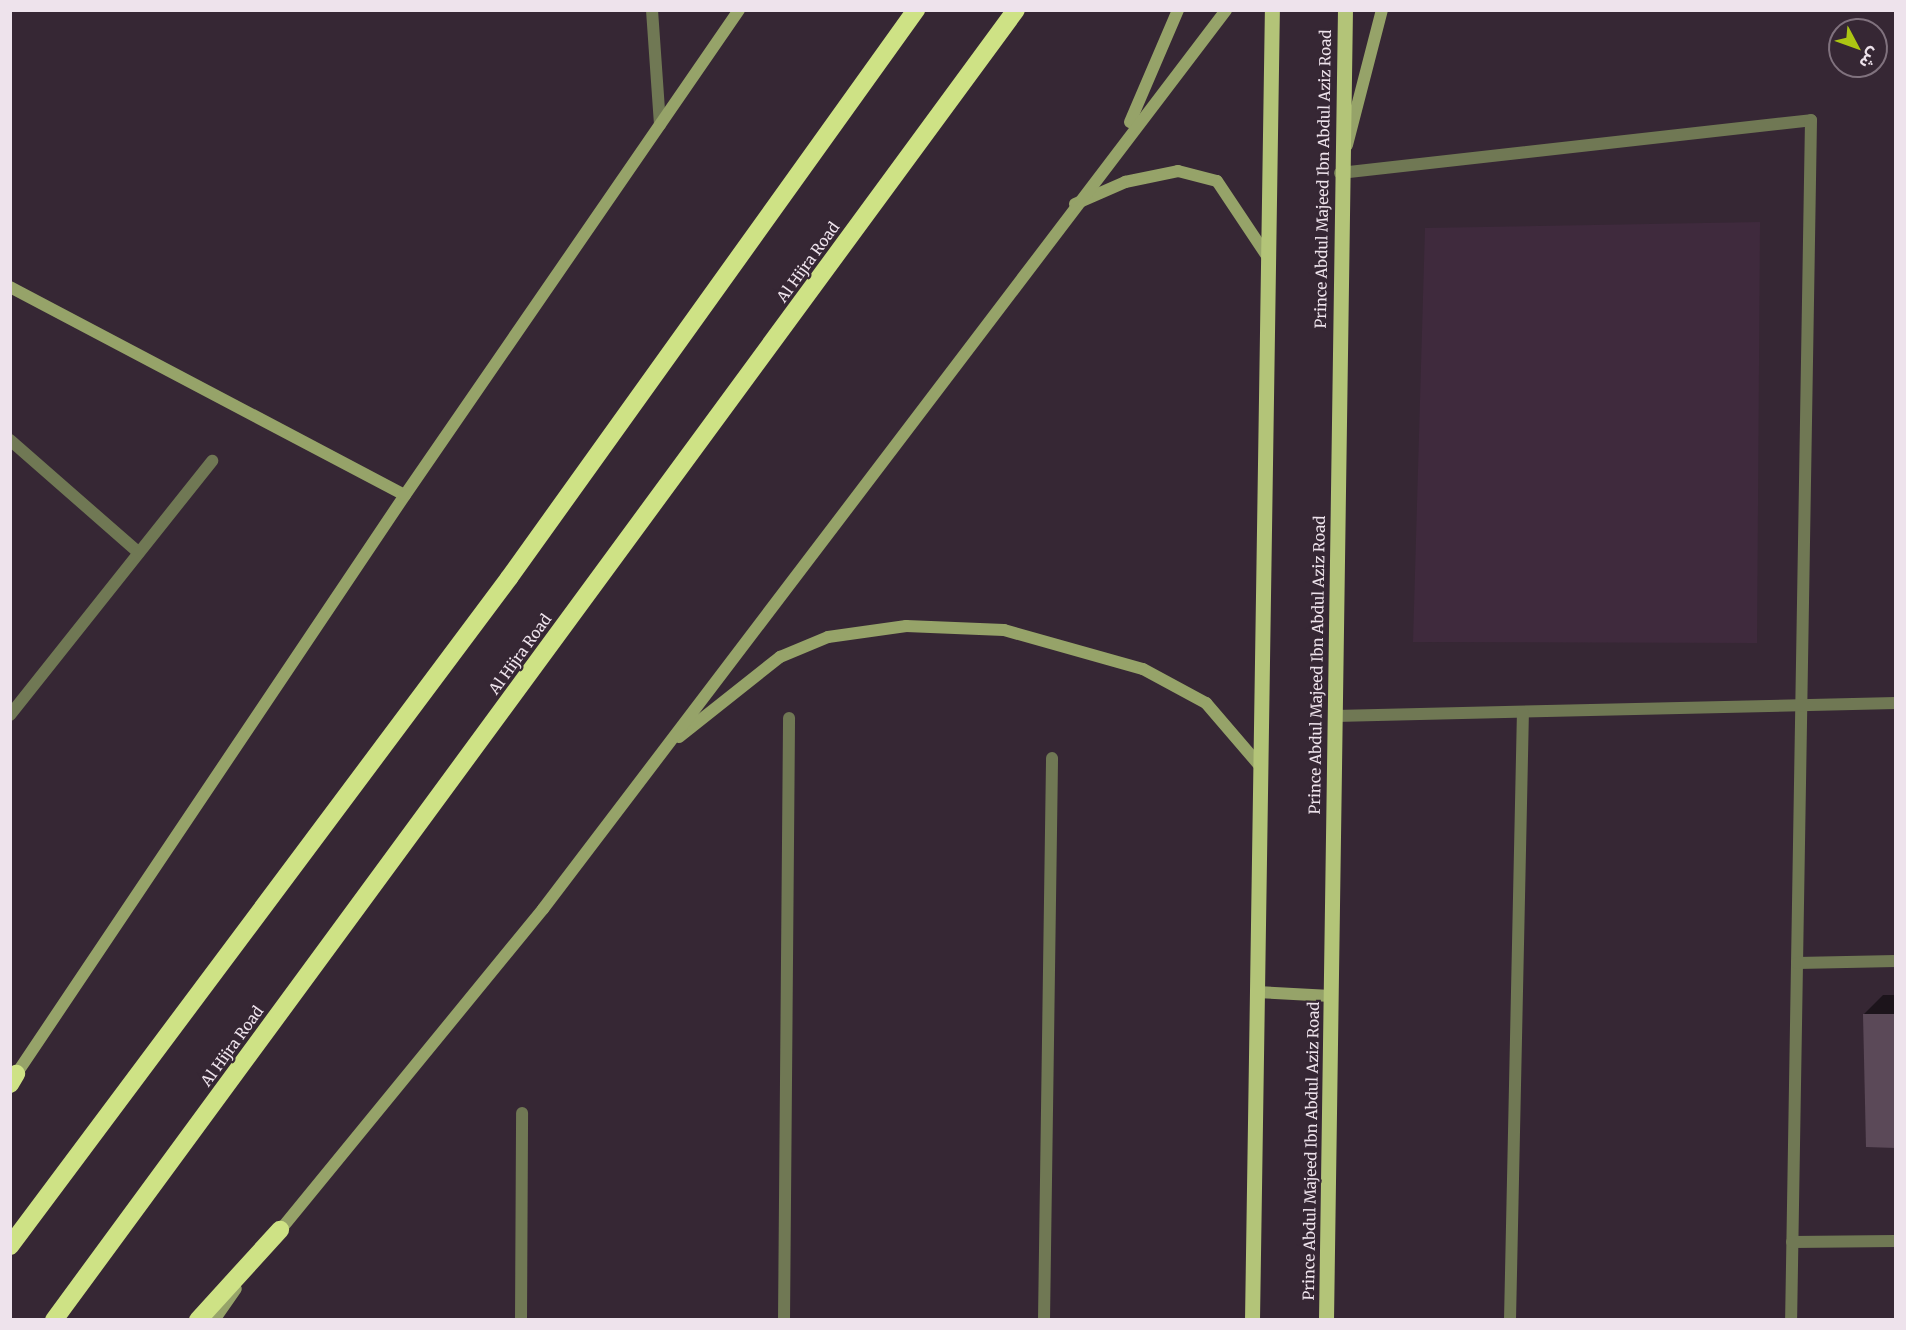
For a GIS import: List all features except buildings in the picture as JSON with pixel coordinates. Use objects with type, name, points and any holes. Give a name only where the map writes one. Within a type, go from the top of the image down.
[{"type":"highway","points":[[10,1246],[509,578],[916,10]]},
{"type":"highway","name":"Al Hijra Road","points":[[54,1320],[1016,10]]},
{"type":"highway","points":[[198,1320],[280,1230]]},
{"type":"main road","points":[[12,1080],[405,495],[740,10]]},
{"type":"main road","points":[[1122,140],[1178,10]]},
{"type":"main road","points":[[214,1320],[280,1230],[543,909],[1122,140],[1226,10]]},
{"type":"main road","points":[[1252,1320],[1272,10]]},
{"type":"main road","name":"Prince Abdul Majeed Ibn Abdul Aziz Road","points":[[1326,1320],[1340,173],[1345,10]]},
{"type":"main road","points":[[1340,173],[1382,10]]},
{"type":"main road","points":[[1074,205],[1125,182],[1178,171],[1217,181],[1269,259]]},
{"type":"main road","points":[[14,288],[405,495]]},
{"type":"main road","points":[[664,749],[780,657],[828,637],[906,626],[1004,630],[1143,669],[1206,703],[1260,766]]},
{"type":"main road","points":[[1257,992],[1331,996]]},
{"type":"street","points":[[652,10],[660,125]]},
{"type":"street","points":[[1340,173],[1811,120],[1791,1320]]},
{"type":"street","points":[[10,440],[139,553]]},
{"type":"street","points":[[10,715],[212,461]]},
{"type":"street","points":[[1335,716],[1896,703]]},
{"type":"street","points":[[1510,1320],[1523,712]]},
{"type":"street","points":[[784,1320],[789,718]]},
{"type":"street","points":[[1044,1320],[1052,758]]},
{"type":"street","points":[[1797,963],[1896,962]]},
{"type":"street","points":[[521,1320],[522,1113]]},
{"type":"street","points":[[1792,1242],[1896,1241]]},
{"type":"shaded area","points":[[1760,222],[1757,643],[1413,642],[1425,228]]}]
